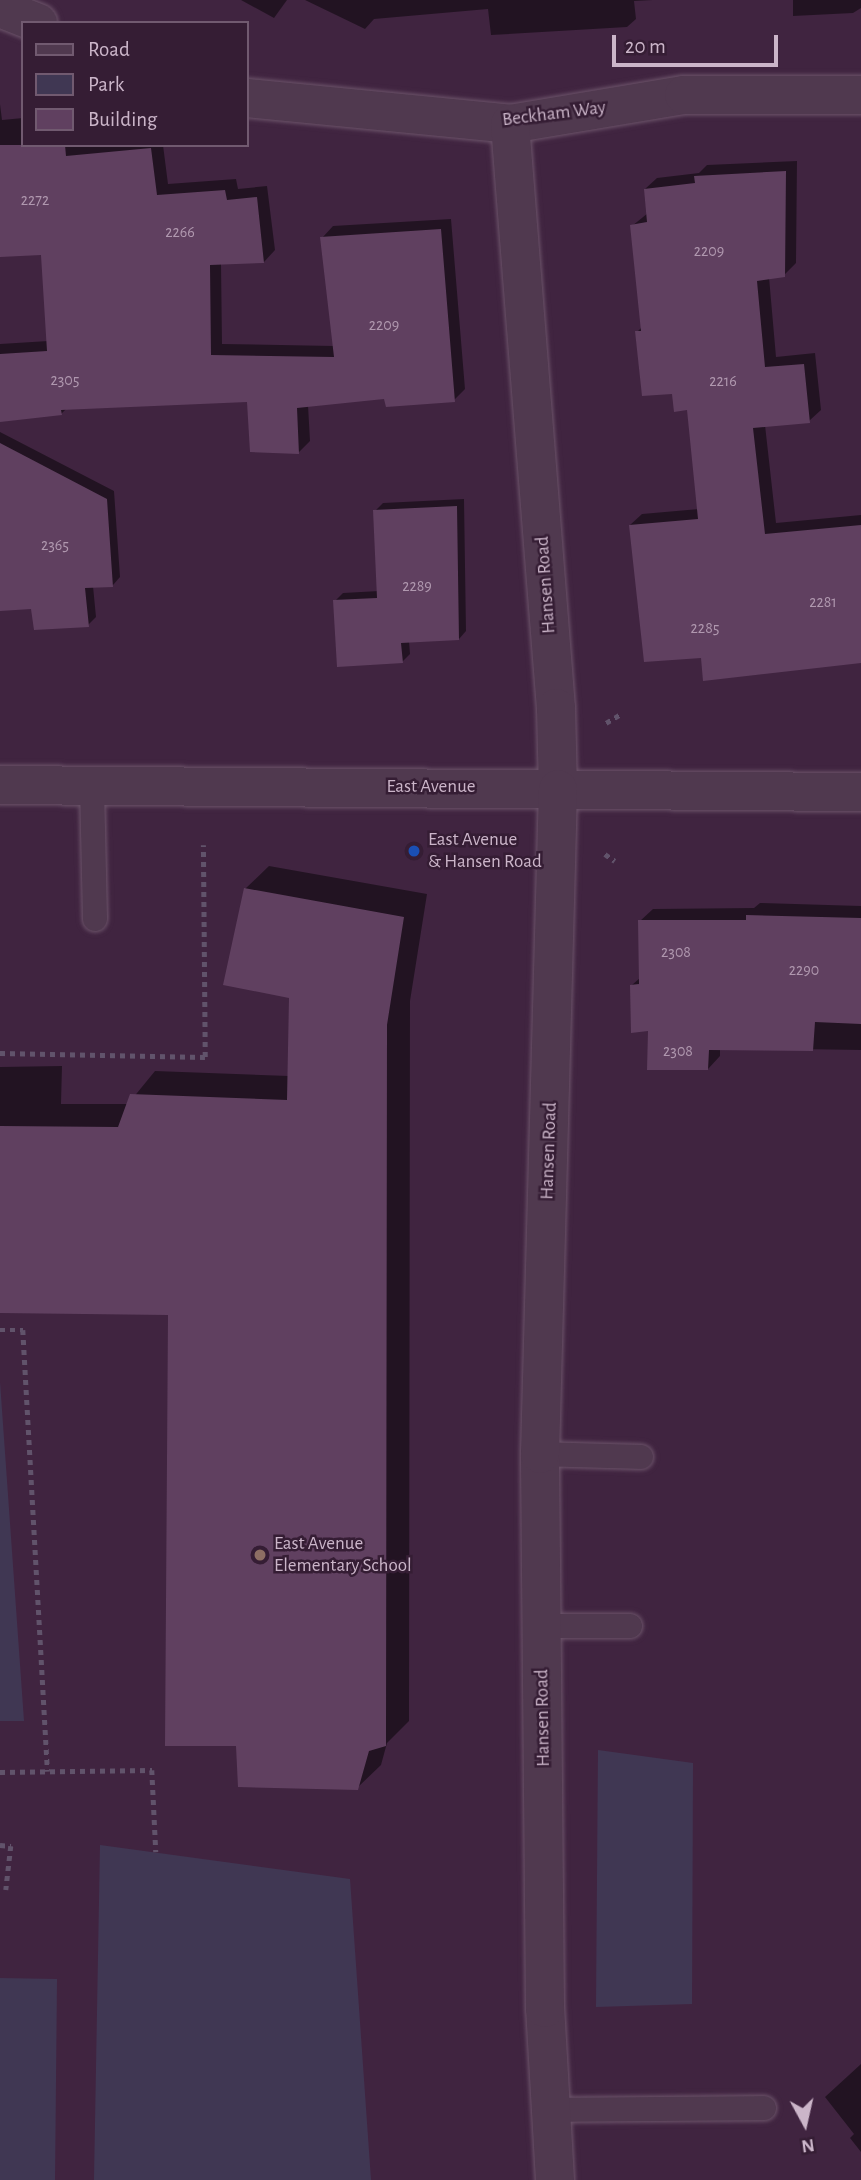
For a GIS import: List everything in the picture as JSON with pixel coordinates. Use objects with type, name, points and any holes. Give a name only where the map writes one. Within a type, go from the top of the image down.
[{"type":"street","points":[[0,8],[33,21]]},
{"type":"street","name":"Beckham Way","points":[[248,97],[510,124],[684,94],[861,95]]},
{"type":"street","name":"Hansen Road","points":[[510,124],[556,708],[558,789],[540,1454],[545,2008],[555,2180]]},
{"type":"street","name":"East Avenue","points":[[0,785],[861,792]]},
{"type":"lane","points":[[92,786],[95,919]]},
{"type":"lane","points":[[540,1454],[642,1457]]},
{"type":"lane","points":[[542,1626],[630,1626]]},
{"type":"lane","points":[[551,2110],[764,2108]]},
{"type":"path","points":[[605,723],[621,714]]},
{"type":"path","points":[[0,1053],[205,1056],[204,845]]},
{"type":"path","points":[[605,853],[615,861]]},
{"type":"path","points":[[0,1330],[23,1330],[48,1771]]},
{"type":"path","points":[[0,1772],[152,1770],[156,1852]]},
{"type":"path","points":[[0,1845],[11,1846],[6,1890]]},
{"type":"green space","points":[[0,1382],[24,1721],[0,1721]]},
{"type":"green space","points":[[598,1750],[693,1763],[692,2004],[596,2007]]},
{"type":"green space","points":[[100,1845],[350,1879],[371,2180],[94,2180]]},
{"type":"green space","points":[[0,1978],[57,1979],[55,2180],[0,2180]]},
{"type":"building","points":[[0,145],[65,147],[66,156],[151,148],[157,195],[225,190],[227,200],[257,197],[264,263],[210,265],[211,355],[334,357],[320,237],[441,229],[455,402],[386,407],[384,399],[297,408],[299,454],[250,452],[247,402],[61,410],[62,415],[0,422],[0,354],[47,351],[41,255],[0,257]]},
{"type":"building","points":[[786,171],[785,277],[757,281],[765,367],[804,364],[810,423],[753,428],[765,534],[861,525],[861,663],[703,681],[701,658],[644,662],[629,525],[698,519],[687,410],[674,412],[672,394],[642,396],[635,331],[641,331],[630,225],[647,222],[644,189],[695,183],[694,176]]},
{"type":"building","points":[[0,443],[107,499],[113,587],[85,588],[89,627],[34,630],[31,609],[0,611]]},
{"type":"building","points":[[457,506],[459,640],[401,643],[403,663],[337,667],[333,600],[377,598],[373,510]]},
{"type":"building","points":[[244,888],[404,917],[387,1025],[386,1746],[369,1751],[358,1790],[238,1787],[236,1746],[165,1746],[168,1315],[0,1313],[0,1126],[118,1127],[130,1094],[287,1100],[289,998],[223,985]]},
{"type":"building","points":[[746,915],[861,918],[861,1024],[815,1022],[813,1051],[709,1050],[708,1070],[647,1070],[648,1031],[631,1033],[630,985],[639,984],[638,920],[746,920]]},
{"type":"place","name":"East Avenue & Hansen Road","points":[[414,851]]},
{"type":"place","name":"East Avenue Elementary School","points":[[260,1555]]}]
